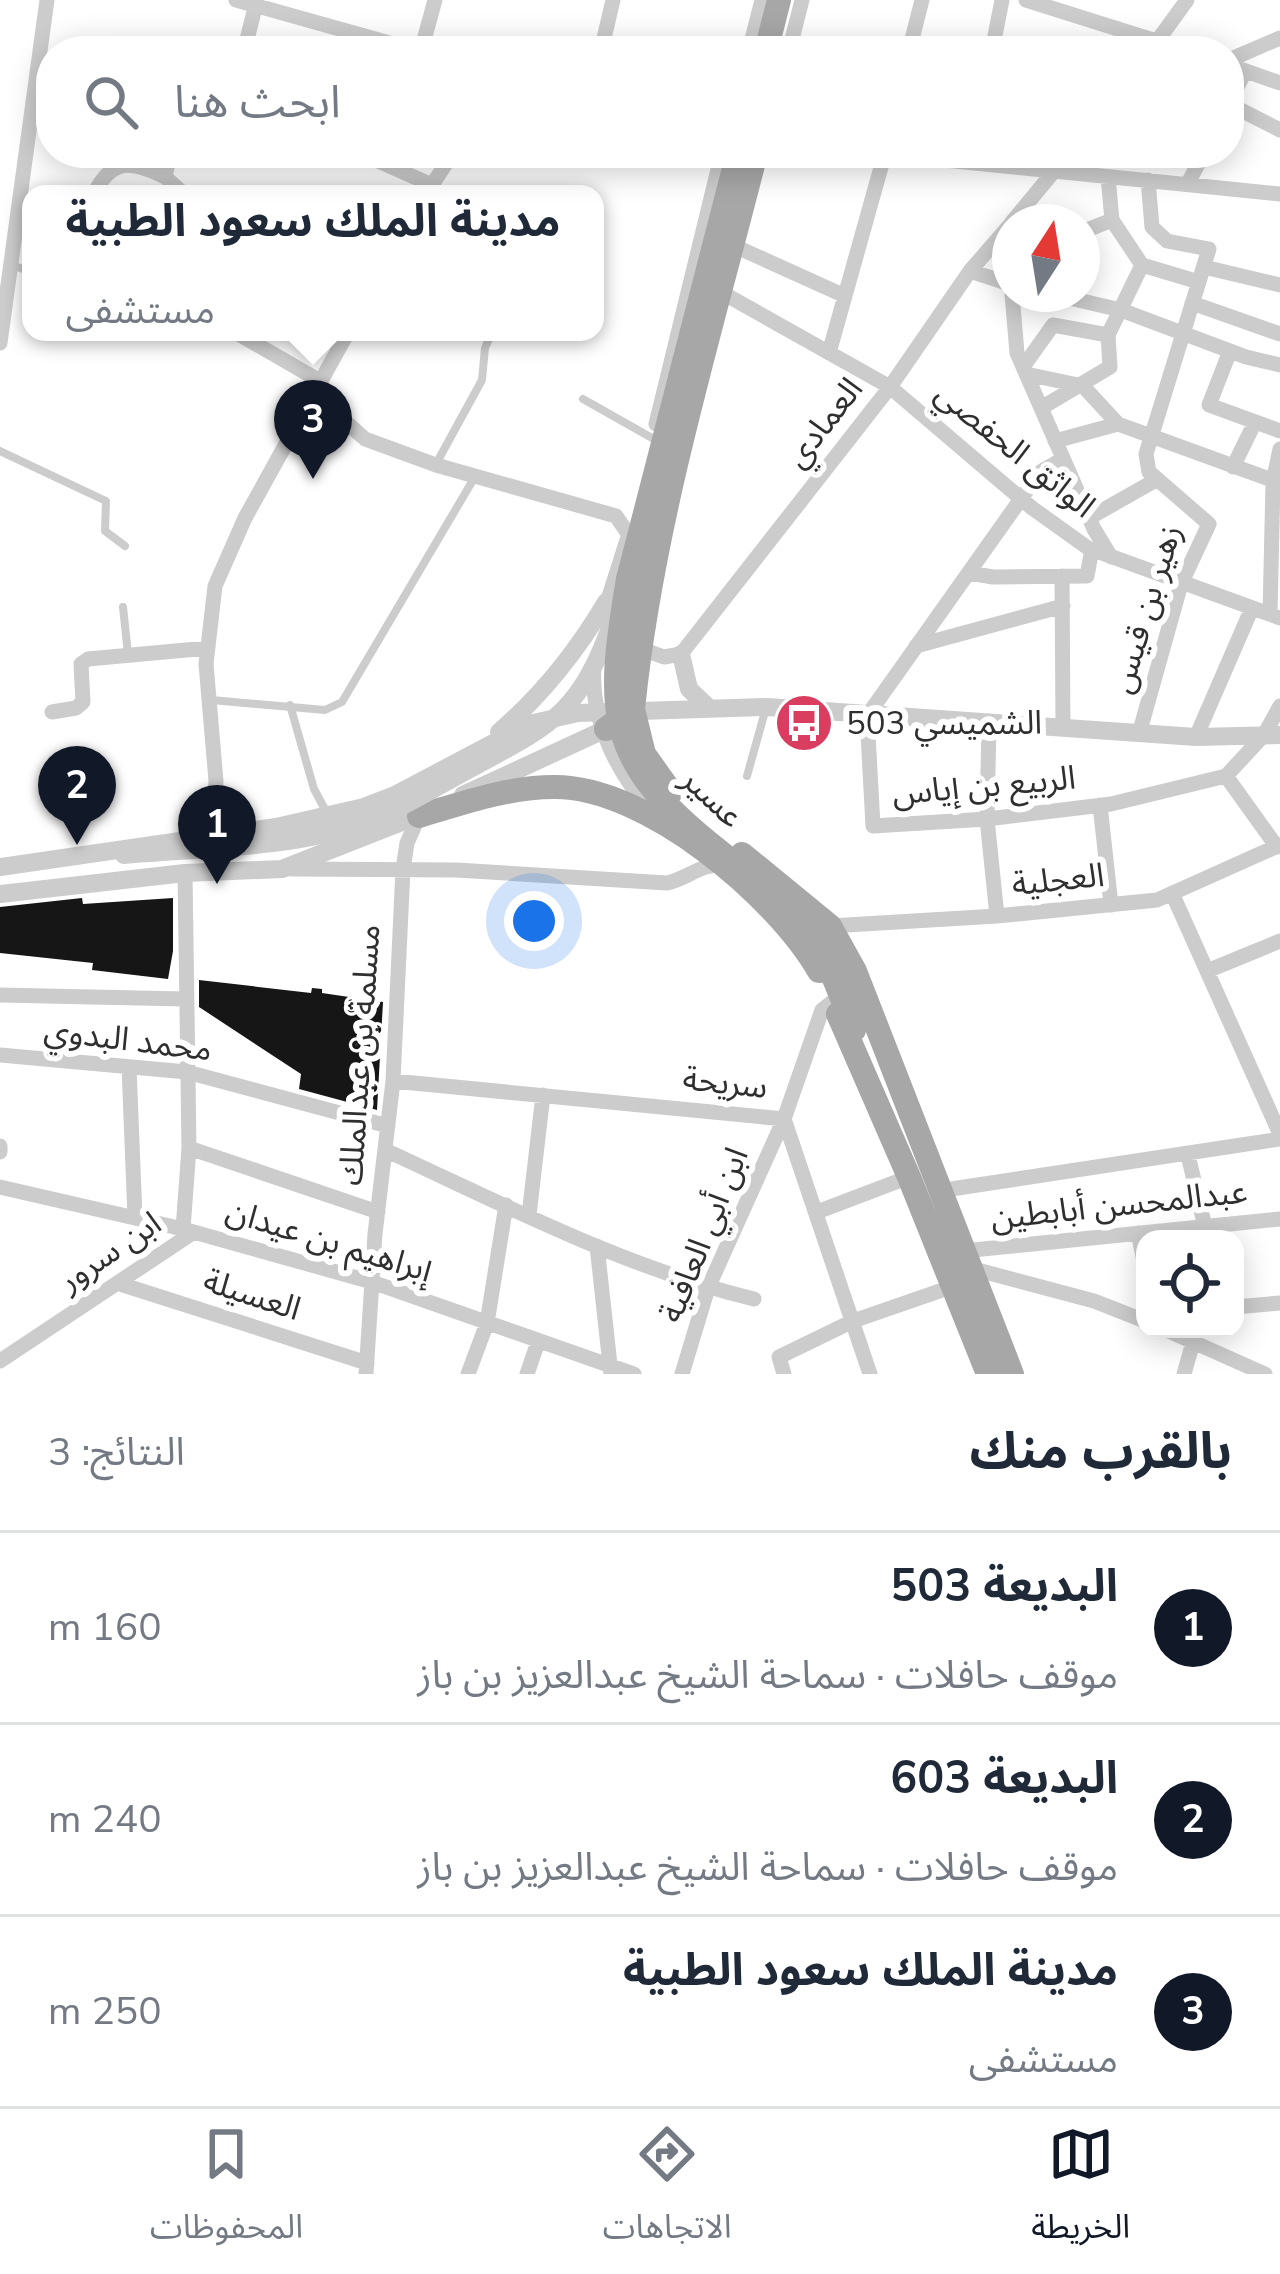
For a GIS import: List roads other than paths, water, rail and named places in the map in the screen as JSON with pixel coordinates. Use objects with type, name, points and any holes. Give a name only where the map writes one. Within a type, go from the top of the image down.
[{"type":"main road","points":[[770,36],[779,0]]},
{"type":"main road","points":[[787,36],[793,0]]},
{"type":"main road","name":"عسير","points":[[734,168],[628,579],[614,695],[628,752],[640,774],[671,809],[802,923],[826,961],[874,1096]]},
{"type":"main road","points":[[752,168],[661,530],[639,648],[633,710],[644,754],[664,786],[830,926],[855,971],[938,1191],[988,1374]]},
{"type":"main road","points":[[602,721],[633,710]]},
{"type":"main road","points":[[419,816],[493,795],[559,787],[601,795],[675,832],[721,865],[788,925],[813,961],[909,1177],[962,1268],[1012,1374]]},
{"type":"street","points":[[41,36],[47,0]]},
{"type":"street","points":[[236,0],[369,36]]},
{"type":"street","points":[[424,36],[435,0]]},
{"type":"street","points":[[605,36],[613,0]]},
{"type":"street","points":[[753,36],[762,0]]},
{"type":"street","points":[[790,36],[802,0]]},
{"type":"street","points":[[913,36],[922,0]]},
{"type":"street","points":[[995,36],[1002,0]]},
{"type":"street","points":[[1026,0],[1126,36]]},
{"type":"street","points":[[1161,36],[1187,0]]},
{"type":"street","points":[[248,36],[256,3]]},
{"type":"street","points":[[1244,59],[1280,38]]},
{"type":"street","points":[[0,343],[5,263],[36,69]]},
{"type":"street","points":[[1244,69],[1280,83]]},
{"type":"street","points":[[1244,112],[1280,130]]},
{"type":"street","points":[[151,168],[174,185]]},
{"type":"street","points":[[165,177],[167,168]]},
{"type":"street","points":[[388,168],[421,185]]},
{"type":"street","name":"عسير","points":[[675,832],[648,808],[620,771],[593,681],[606,602],[628,535],[718,168]]},
{"type":"street","points":[[708,707],[688,689],[681,654],[664,657],[639,648],[765,168]]},
{"type":"street","points":[[829,353],[878,168]]},
{"type":"street","points":[[1032,168],[1280,194]]},
{"type":"street","name":"العمادي","points":[[1029,204],[1058,168]]},
{"type":"street","points":[[1188,183],[1196,168]]},
{"type":"street","points":[[1108,177],[1112,220],[1142,265],[1280,285]]},
{"type":"street","name":"زهير بن قيس","points":[[1139,734],[1181,584],[1209,524],[1149,472],[1146,454],[1209,248],[1168,241],[1153,227],[1148,180]]},
{"type":"street","points":[[1100,225],[1112,220]]},
{"type":"street","points":[[743,244],[844,296]]},
{"type":"street","name":"العمادي","points":[[681,654],[890,387],[992,247]]},
{"type":"street","points":[[1041,408],[1110,367],[1108,335],[1142,265]]},
{"type":"street","points":[[970,271],[992,278]]},
{"type":"street","name":"الواثق الحفصي","points":[[728,296],[890,387],[1023,500],[1093,550],[1275,616]]},
{"type":"street","points":[[1192,303],[1280,334]]},
{"type":"street","points":[[1100,304],[1280,365]]},
{"type":"street","points":[[1014,312],[1017,352],[1089,518],[1112,557]]},
{"type":"street","points":[[1025,370],[1053,325],[1108,335]]},
{"type":"street","points":[[251,341],[320,381],[327,405],[365,439],[436,465],[616,516],[628,535]]},
{"type":"street","points":[[212,837],[216,781],[208,648],[215,586],[245,518],[343,341]]},
{"type":"street","points":[[1230,351],[1209,405],[1280,431]]},
{"type":"street","points":[[1025,370],[1083,386],[1118,424],[1276,482]]},
{"type":"street","points":[[1233,467],[1255,422]]},
{"type":"street","points":[[1055,441],[1118,424]]},
{"type":"street","points":[[1275,616],[1280,449]]},
{"type":"street","points":[[867,716],[1040,472],[1063,460]]},
{"type":"street","points":[[1089,518],[1156,480]]},
{"type":"street","points":[[969,573],[1087,576],[1093,550]]},
{"type":"street","points":[[1062,576],[1063,729]]},
{"type":"street","points":[[0,868],[282,841],[370,821],[552,722],[588,683],[628,579]]},
{"type":"street","points":[[472,754],[532,704],[582,642],[606,602]]},
{"type":"street","points":[[916,646],[1063,605]]},
{"type":"street","points":[[1196,737],[1252,608]]},
{"type":"street","points":[[52,712],[83,702],[81,664],[88,659],[208,648]]},
{"type":"street","points":[[1279,846],[1226,776],[1272,735],[1280,706]]},
{"type":"street","points":[[633,710],[766,707],[1139,734],[1272,735]]},
{"type":"street","name":"الربيع بن إياس","points":[[867,716],[873,826],[987,820],[1100,805],[1226,776]]},
{"type":"street","points":[[0,868],[328,816],[395,795],[544,719],[602,721]]},
{"type":"street","points":[[282,869],[419,816],[602,721]]},
{"type":"street","points":[[989,724],[987,820],[997,916]]},
{"type":"street","points":[[1100,805],[1111,905]]},
{"type":"street","name":"مسلمة بن عبدالملك","points":[[366,1368],[393,1081],[404,869],[407,844],[419,816]]},
{"type":"street","name":"العجلية","points":[[830,926],[1157,900],[1279,846]]},
{"type":"street","points":[[0,894],[185,873],[282,869],[404,869],[667,883],[685,879],[704,865],[721,865]]},
{"type":"street","points":[[185,873],[188,1230]]},
{"type":"street","points":[[938,1191],[1188,1155],[1280,1134],[1172,893]]},
{"type":"street","points":[[1207,971],[1280,940]]},
{"type":"street","points":[[0,995],[185,999]]},
{"type":"street","name":"ابن أبي العافية","points":[[682,1374],[708,1288],[784,1119],[822,1010],[832,1002]]},
{"type":"street","name":"محمد البدوي","points":[[0,1055],[187,1072],[388,1126]]},
{"type":"street","points":[[129,1067],[135,1218]]},
{"type":"street","name":"سريحة","points":[[393,1081],[784,1119],[870,1374]]},
{"type":"street","points":[[529,1215],[544,1096]]},
{"type":"street","points":[[189,1148],[378,1212]]},
{"type":"street","points":[[385,1150],[597,1246],[708,1288],[754,1299]]},
{"type":"street","points":[[1188,1155],[1210,1230]]},
{"type":"street","points":[[817,1212],[909,1177]]},
{"type":"street","name":"إبراهيم بن عيدان","points":[[0,1187],[188,1230],[372,1282],[610,1370],[634,1374]]},
{"type":"street","points":[[468,1374],[487,1323],[506,1205]]},
{"type":"street","name":"عبدالمحسن أبابطين","points":[[1216,1230],[1280,1219]]},
{"type":"street","name":"ابن سرور","points":[[0,1361],[120,1284],[188,1230]]},
{"type":"street","name":"عبدالمحسن أبابطين","points":[[784,1374],[778,1357],[962,1268],[1136,1233]]},
{"type":"street","points":[[597,1246],[610,1370]]},
{"type":"street","points":[[962,1268],[1094,1300],[1136,1316]]},
{"type":"street","name":"العسيلة","points":[[120,1284],[366,1368]]},
{"type":"street","points":[[1244,1306],[1280,1303]]},
{"type":"street","points":[[1184,1338],[1229,1366],[1265,1374]]},
{"type":"street","points":[[527,1374],[538,1342]]},
{"type":"street","points":[[1184,1374],[1193,1342]]},
{"type":"lane","points":[[436,465],[482,380],[488,341]]},
{"type":"lane","points":[[583,399],[652,438]]},
{"type":"lane","points":[[0,451],[106,501],[105,531],[125,546]]},
{"type":"lane","points":[[209,700],[325,710],[342,702],[476,475]]},
{"type":"lane","points":[[123,607],[128,655]]},
{"type":"lane","points":[[290,705],[314,789],[328,816]]},
{"type":"lane","points":[[747,776],[766,707]]},
{"type":"place","name":"مدينة الملك سعود الطبية","points":[[313,479]]},
{"type":"place","name":"الشميسي 503","points":[[804,723]]},
{"type":"place","name":"البديعة 603","points":[[77,845]]},
{"type":"place","name":"البديعة 503","points":[[217,884]]}]
